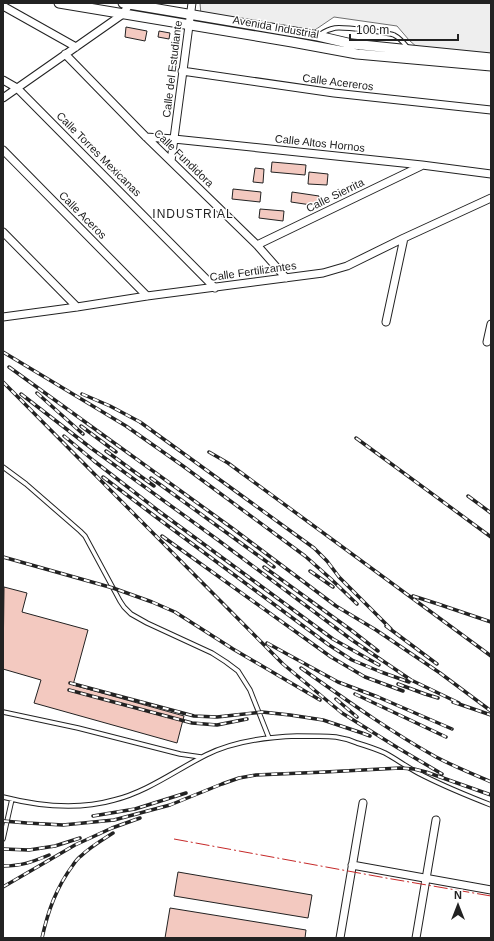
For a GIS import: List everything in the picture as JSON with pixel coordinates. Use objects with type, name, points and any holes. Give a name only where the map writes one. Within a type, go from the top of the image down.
[{"type":"street","name":"Avenida Industrial","points":[[59,3],[357,54],[491,66]]},
{"type":"street","name":"Avenida Industrial","points":[[127,3],[318,36],[352,44],[491,58]]},
{"type":"street","points":[[3,98],[123,14],[127,3]]},
{"type":"street","name":"Calle del Estudiante","points":[[171,161],[192,3]]},
{"type":"street","points":[[3,6],[76,47]]},
{"type":"street","name":"Calle Fundidora","points":[[65,54],[146,137],[257,245],[286,278]]},
{"type":"street","name":"Calle Acereros","points":[[182,71],[334,93],[491,110]]},
{"type":"street","name":"Calle Torres Mexicanas","points":[[3,80],[17,88],[215,288]]},
{"type":"street","name":"Calle Altos Hornos","points":[[146,137],[422,165],[491,174]]},
{"type":"street","name":"Calle Aceros","points":[[3,150],[147,296]]},
{"type":"street","name":"Calle Sierrita","points":[[257,245],[422,165]]},
{"type":"street","name":"Calle Fertilizantes","points":[[6,317],[336,270],[491,198]]},
{"type":"street","points":[[3,232],[77,307]]},
{"type":"street","points":[[386,322],[404,238]]},
{"type":"street","points":[[3,310],[6,317]]},
{"type":"street","points":[[487,342],[491,324]]},
{"type":"street","points":[[340,938],[363,803]]},
{"type":"street","points":[[416,938],[436,820]]},
{"type":"street","points":[[352,865],[491,890]]},
{"type":"lane","points":[[318,36],[327,30],[334,28],[388,33],[399,38],[410,50]]},
{"type":"lane","points":[[3,467],[26,484],[85,536],[120,601],[131,614],[212,653],[238,671],[250,690],[269,738]]},
{"type":"lane","points":[[3,712],[78,728],[180,754],[202,757]]},
{"type":"lane","points":[[3,797],[12,800],[72,806],[113,801],[146,788],[202,757],[226,747],[269,738],[316,736],[337,737],[372,748],[386,754],[423,776],[450,789],[491,804]]},
{"type":"lane","points":[[3,839],[12,800]]},
{"type":"shaded area","points":[[200,3],[491,3],[491,55],[419,49],[397,26],[334,17],[309,34],[201,15]]},
{"type":"building","points":[[126,27],[147,31],[145,41],[125,37]]},
{"type":"building","points":[[159,31],[170,33],[169,39],[158,37]]},
{"type":"building","points":[[272,162],[306,165],[305,175],[271,172]]},
{"type":"building","points":[[255,168],[264,169],[263,183],[253,182]]},
{"type":"building","points":[[309,172],[328,174],[327,185],[308,184]]},
{"type":"building","points":[[233,189],[261,192],[260,202],[232,199]]},
{"type":"building","points":[[292,192],[319,196],[318,206],[291,202]]},
{"type":"building","points":[[260,209],[284,211],[283,221],[259,218]]},
{"type":"building","points":[[4,587],[27,593],[22,612],[88,630],[73,685],[184,716],[177,743],[34,703],[41,680],[3,669]]},
{"type":"building","points":[[178,872],[312,895],[308,918],[174,896]]},
{"type":"building","points":[[170,908],[306,930],[305,938],[165,938]]},
{"type":"railway","points":[[3,352],[126,426],[183,466],[305,556],[357,604]]},
{"type":"railway","points":[[9,367],[232,528],[336,606],[376,630],[440,673],[491,711]]},
{"type":"railway","points":[[3,382],[283,664],[342,713],[442,774]]},
{"type":"railway","points":[[37,393],[83,434]]},
{"type":"railway","points":[[21,394],[91,448],[352,640],[411,680],[459,703]]},
{"type":"railway","points":[[82,394],[110,406],[140,422],[314,548],[327,561],[339,577],[391,629]]},
{"type":"railway","points":[[81,426],[116,452]]},
{"type":"railway","points":[[64,436],[160,512],[333,639],[379,665]]},
{"type":"railway","points":[[356,438],[491,537]]},
{"type":"railway","points":[[106,451],[154,486]]},
{"type":"railway","points":[[209,452],[228,463],[491,656]]},
{"type":"railway","points":[[103,477],[329,645],[352,660],[409,682]]},
{"type":"railway","points":[[151,478],[274,567]]},
{"type":"railway","points":[[468,496],[491,513]]},
{"type":"railway","points":[[162,536],[331,657],[365,677],[403,691]]},
{"type":"railway","points":[[3,557],[113,588],[175,612],[233,649],[320,700]]},
{"type":"railway","points":[[264,567],[378,651]]},
{"type":"railway","points":[[310,571],[333,587]]},
{"type":"railway","points":[[413,596],[491,622]]},
{"type":"railway","points":[[386,626],[437,664]]},
{"type":"railway","points":[[267,643],[338,682],[378,697],[452,729]]},
{"type":"railway","points":[[301,668],[418,747],[456,767],[491,782]]},
{"type":"railway","points":[[70,683],[194,716],[217,717],[262,712],[290,715],[323,720],[370,736]]},
{"type":"railway","points":[[398,684],[438,698]]},
{"type":"railway","points":[[69,690],[192,723],[217,725],[247,719]]},
{"type":"railway","points":[[355,694],[446,737]]},
{"type":"railway","points":[[336,699],[357,717]]},
{"type":"railway","points":[[453,702],[491,715]]},
{"type":"railway","points":[[3,821],[63,825],[114,820],[170,805],[239,778],[256,775],[400,768],[414,769],[491,795]]},
{"type":"railway","points":[[93,816],[135,809],[186,793]]},
{"type":"railway","points":[[3,887],[75,845],[112,828],[140,818]]},
{"type":"railway","points":[[42,938],[53,900],[67,874],[77,860],[96,844],[113,833]]},
{"type":"railway","points":[[3,849],[29,850],[55,846],[80,838]]},
{"type":"railway","points":[[3,866],[27,863],[49,855]]},
{"type":"power","points":[[174,839],[491,896]]},
{"type":"district","name":"INDUSTRIAL","points":[[193,214]]}]
